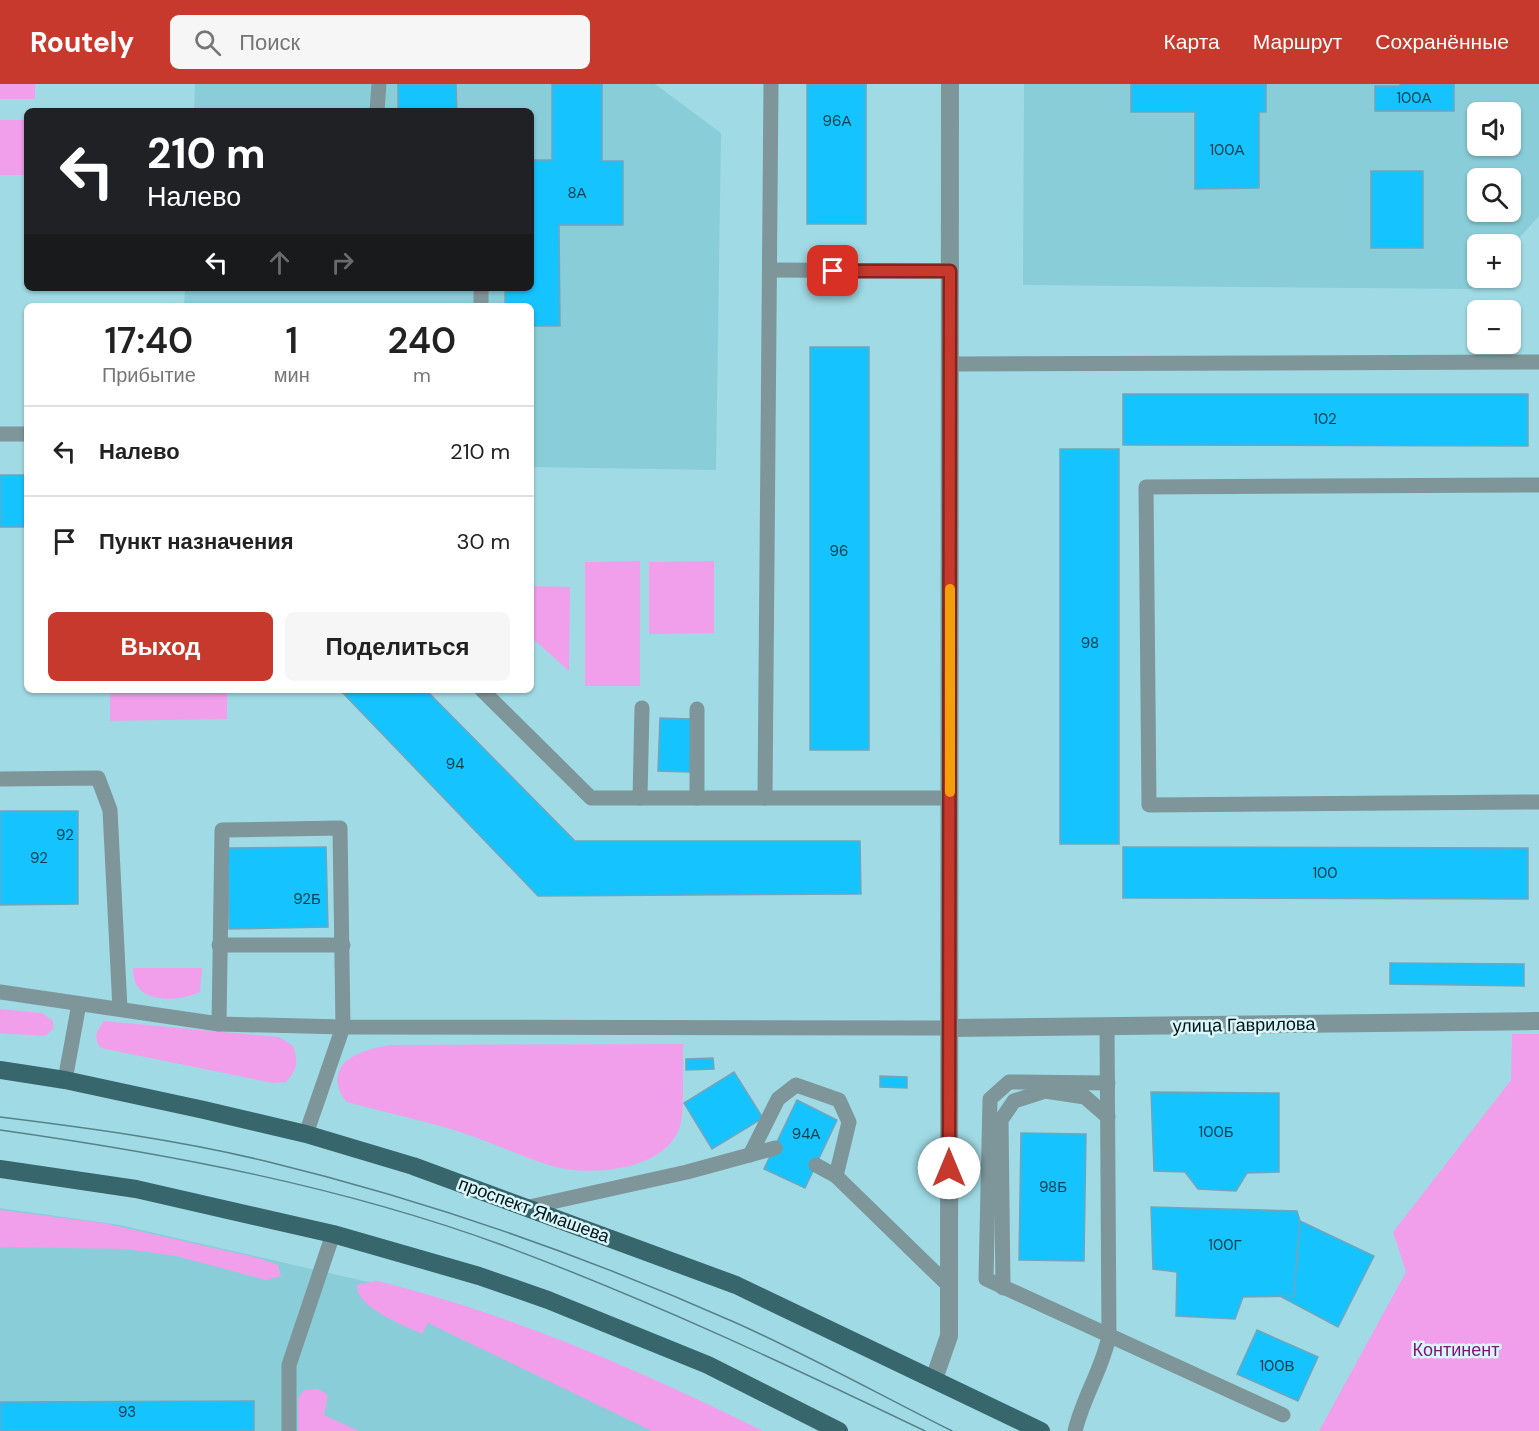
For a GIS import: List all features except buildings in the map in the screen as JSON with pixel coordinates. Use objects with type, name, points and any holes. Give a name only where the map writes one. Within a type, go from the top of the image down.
[{"type":"main road","name":"проспект Ямашева","points":[[0,1070],[65,1080],[306,1134],[413,1166],[736,1285],[1041,1431]]},
{"type":"main road","points":[[0,1169],[136,1189],[333,1234],[479,1276],[548,1300],[708,1365],[839,1431]]},
{"type":"street","points":[[934,1379],[949,1336],[950,84]]},
{"type":"street","name":"улица Гаврилова","points":[[950,1028],[1539,1021]]},
{"type":"lane","points":[[377,108],[379,84]]},
{"type":"lane","points":[[765,798],[771,84]]},
{"type":"lane","points":[[770,270],[950,271]]},
{"type":"lane","points":[[950,364],[1539,362]]},
{"type":"lane","points":[[0,434],[24,434]]},
{"type":"lane","points":[[1539,485],[1146,488],[1149,805],[1539,802]]},
{"type":"lane","points":[[485,693],[591,798],[950,798]]},
{"type":"lane","points":[[640,798],[642,708]]},
{"type":"lane","points":[[697,709],[697,798]]},
{"type":"lane","points":[[0,779],[98,778],[110,810],[120,1009]]},
{"type":"lane","points":[[219,1024],[222,830],[340,828],[343,1027],[306,1134]]},
{"type":"lane","points":[[219,945],[343,945]]},
{"type":"lane","points":[[0,992],[219,1024],[343,1027],[950,1028]]},
{"type":"lane","points":[[65,1080],[80,1004]]},
{"type":"lane","points":[[1075,1431],[1080,1408],[1104,1360],[1109,1336],[1107,1027]]},
{"type":"lane","points":[[1108,1083],[1010,1082],[990,1099],[986,1279],[1283,1415]]},
{"type":"lane","points":[[750,1155],[778,1099],[796,1085],[839,1100],[849,1122],[836,1176]]},
{"type":"lane","points":[[1003,1287],[1001,1120],[1014,1101],[1045,1091],[1084,1097],[1108,1117]]},
{"type":"lane","points":[[529,1207],[625,1186],[774,1148]]},
{"type":"lane","points":[[816,1165],[836,1176],[949,1286]]},
{"type":"lane","points":[[288,1431],[289,1365],[333,1234]]},
{"type":"shaded area","points":[[195,84],[655,84],[721,133],[716,470],[534,467],[534,303],[184,303],[185,291],[534,291],[534,108],[194,108]]},
{"type":"shaded area","points":[[1024,84],[1539,84],[1539,216],[1521,236],[1521,234],[1467,234],[1467,288],[1471,289],[1023,285]]},
{"type":"shaded area","points":[[0,1208],[120,1225],[377,1284],[760,1431],[0,1431]]},
{"type":"green space","points":[[0,84],[35,84],[35,99],[0,99]]},
{"type":"green space","points":[[0,120],[24,120],[24,175],[0,175]]},
{"type":"green space","points":[[640,561],[640,686],[585,686],[585,562]]},
{"type":"green space","points":[[714,561],[714,633],[649,634],[649,562]]},
{"type":"green space","points":[[534,586],[570,587],[569,671],[534,640]]},
{"type":"green space","points":[[110,693],[227,693],[227,719],[110,721]]},
{"type":"green space","points":[[133,968],[202,968],[200,992],[167,999],[150,996],[137,986]]},
{"type":"green space","points":[[0,1009],[42,1013],[53,1021],[53,1029],[45,1036],[0,1033]]},
{"type":"green space","points":[[104,1021],[279,1037],[293,1046],[296,1066],[286,1082],[273,1083],[101,1048],[96,1037]]},
{"type":"green space","name":"Континент","points":[[1512,1034],[1539,1034],[1539,1431],[1319,1431],[1406,1272],[1393,1232],[1511,1080]]},
{"type":"green space","points":[[683,1044],[682,1119],[672,1141],[660,1153],[644,1161],[605,1170],[586,1171],[552,1166],[451,1129],[347,1102],[338,1086],[341,1067],[347,1061],[364,1051],[392,1045]]},
{"type":"green space","points":[[0,1210],[103,1223],[258,1258],[278,1265],[281,1276],[266,1280],[176,1256],[126,1249],[0,1247]]},
{"type":"green space","points":[[377,1281],[427,1294],[526,1327],[622,1365],[763,1431],[652,1431],[428,1323],[422,1334],[382,1315],[364,1301],[357,1285]]},
{"type":"green space","points":[[318,1389],[328,1395],[324,1415],[359,1431],[298,1431],[298,1398],[304,1390]]},
{"type":"tram line","points":[[0,1117],[133,1135],[199,1147],[325,1176],[444,1211],[562,1252],[677,1297],[817,1361],[952,1431]]},
{"type":"tram line","points":[[0,1130],[128,1150],[254,1174],[441,1224],[610,1287],[768,1357],[925,1431]]},
{"type":"slow traffic","points":[[950,589],[950,792]]},
{"type":"route","points":[[833,271],[950,271],[949,1168]]}]
